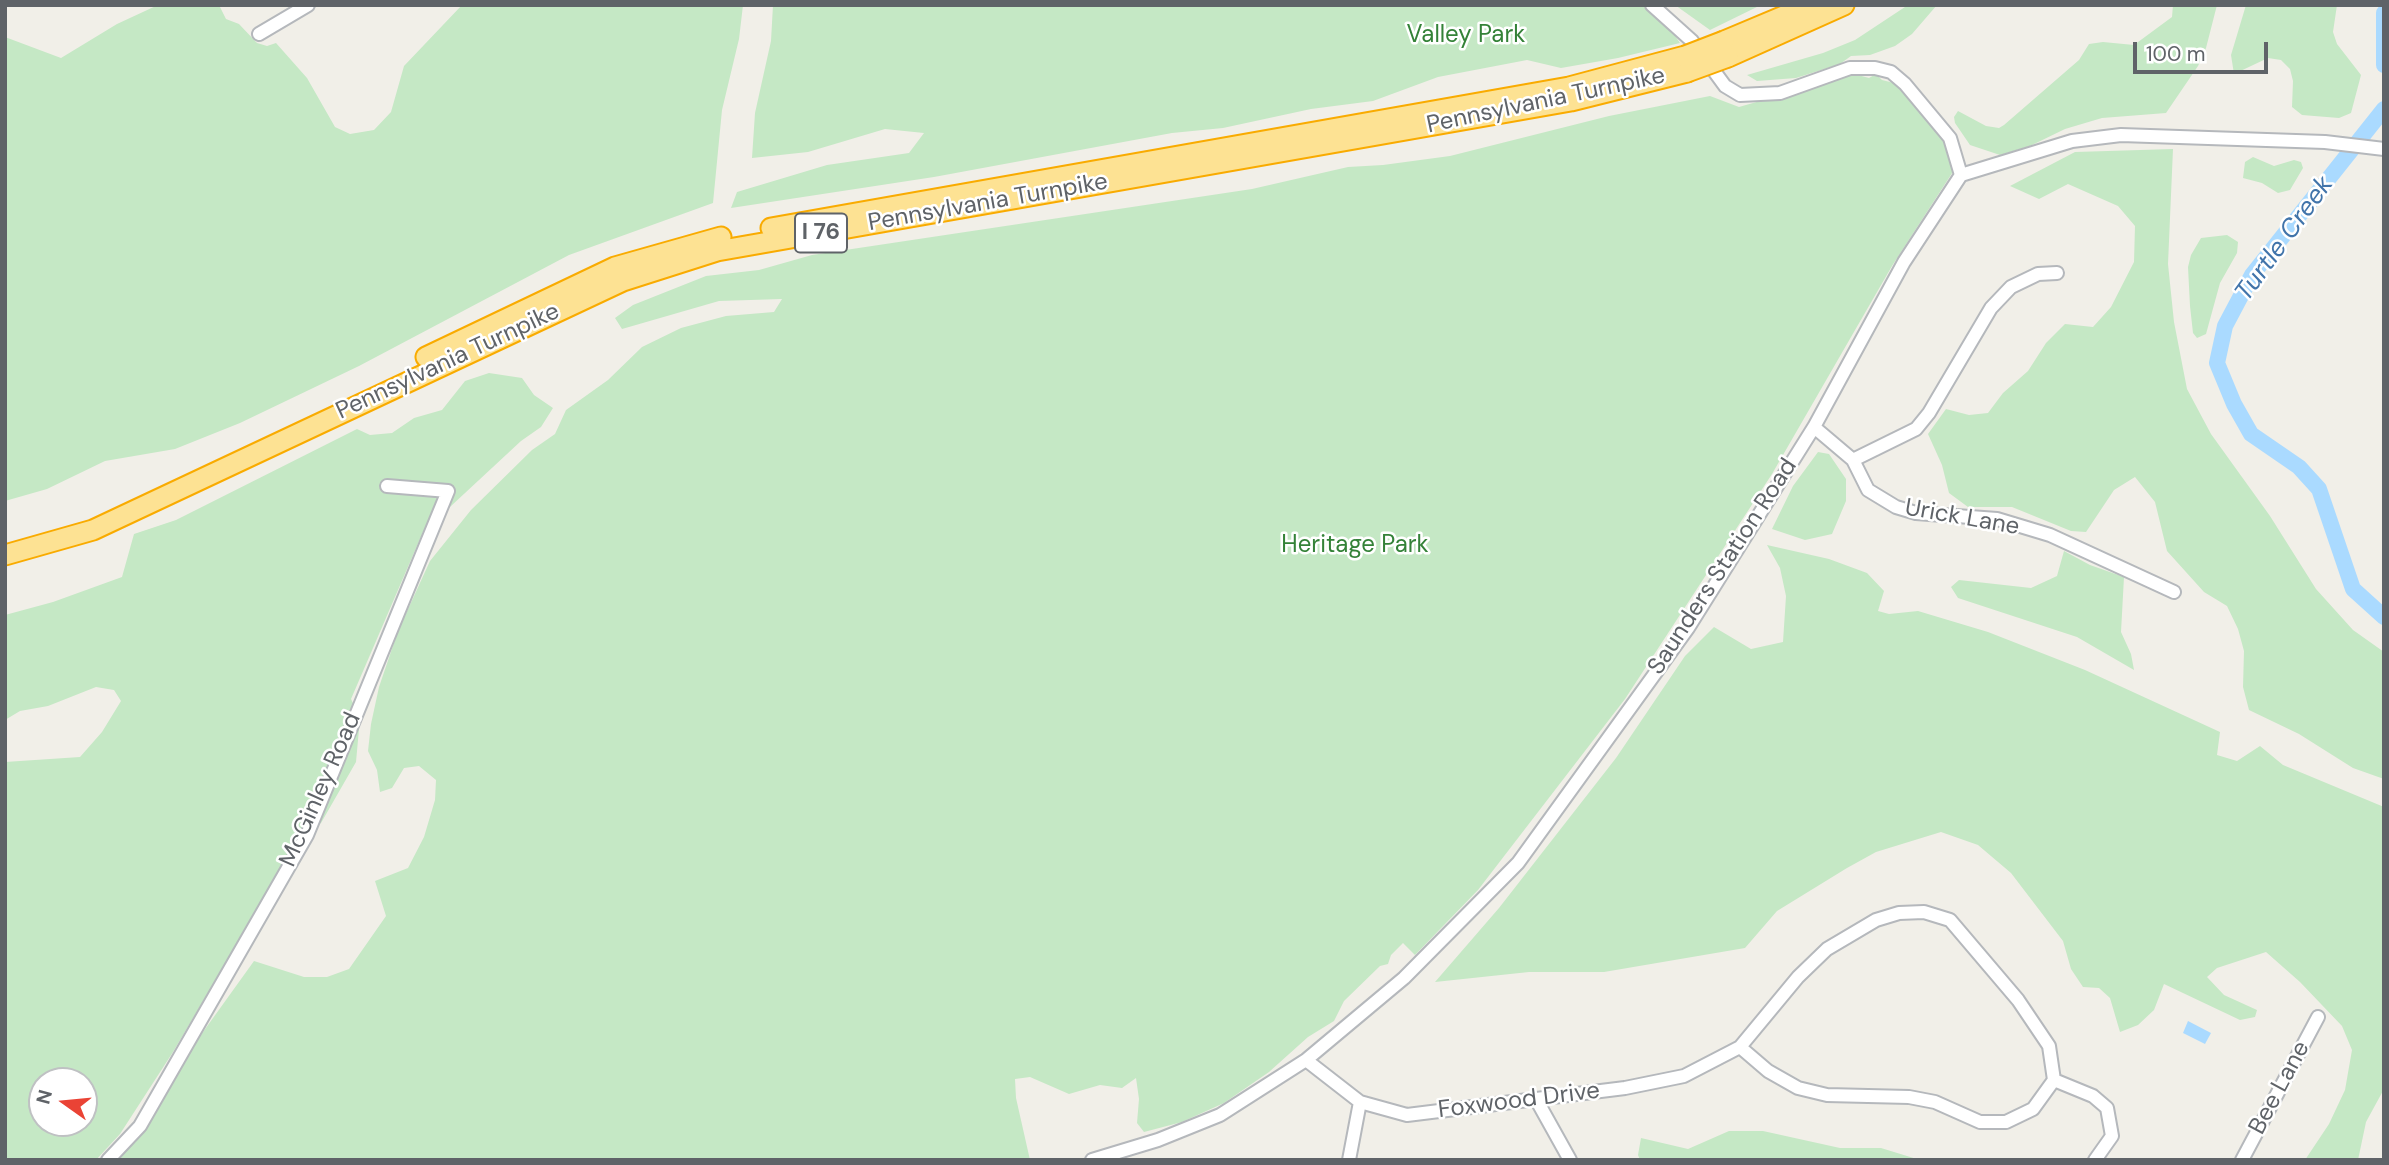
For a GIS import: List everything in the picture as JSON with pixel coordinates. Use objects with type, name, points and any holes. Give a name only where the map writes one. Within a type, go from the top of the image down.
[{"type":"highway","name":"Pennsylvania Turnpike","points":[[1726,49],[1810,5]]},
{"type":"highway","name":"Pennsylvania Turnpike","points":[[5,555],[93,530],[623,281],[718,251],[1571,101],[1686,64],[1844,5]]},
{"type":"highway","name":"Pennsylvania Turnpike","points":[[5,541],[87,518],[615,267],[715,238],[1686,64]]},
{"type":"street","points":[[259,34],[308,5]]},
{"type":"street","points":[[1652,5],[1692,41],[1725,86],[1740,95],[1780,93],[1850,68],[1875,68],[1891,72],[1906,84],[1950,138],[1961,175],[2097,137],[2325,142],[2383,149]]},
{"type":"street","name":"Saunders Station Road","points":[[1093,1160],[1158,1140],[1220,1115],[1307,1060],[1404,978],[1518,863],[1688,628],[1814,427],[1904,262],[1961,175]]},
{"type":"street","points":[[1853,460],[1916,429],[1929,412],[1991,307],[2011,287],[2038,274],[2057,273]]},
{"type":"street","name":"Urick Lane","points":[[1814,427],[1853,460],[1868,491],[1896,507],[1916,513],[1997,519],[2050,535],[2174,592]]},
{"type":"street","name":"McGinley Road","points":[[108,1160],[140,1126],[307,835],[448,491],[387,486]]},
{"type":"street","name":"Foxwood Drive","points":[[1307,1060],[1360,1102],[1407,1115],[1625,1088],[1684,1076],[1740,1047],[1798,977],[1827,949],[1876,920],[1899,913],[1924,912],[1950,920],[2018,1000],[2049,1046],[2054,1080]]},
{"type":"street","name":"Bee Lane","points":[[2242,1160],[2318,1017]]},
{"type":"street","points":[[1740,1047],[1769,1071],[1798,1088],[1827,1095],[1909,1097],[1935,1102],[1980,1122],[2006,1122],[2034,1108],[2054,1080],[2093,1096],[2108,1108],[2112,1136],[2095,1160]]},
{"type":"street","points":[[1536,1099],[1570,1160]]},
{"type":"street","points":[[1349,1160],[1360,1102]]},
{"type":"green space","points":[[158,5],[219,5],[226,19],[239,24],[257,43],[267,46],[276,43],[307,78],[335,127],[350,134],[374,130],[391,112],[404,66],[462,5],[743,5],[739,39],[722,110],[713,203],[569,255],[359,366],[240,423],[175,449],[105,461],[47,489],[5,501],[5,37],[61,58],[117,24]]},
{"type":"green space","name":"Valley Park","points":[[773,5],[1642,5],[1667,24],[1680,43],[1561,68],[1527,60],[1438,77],[1373,101],[1311,109],[1223,128],[1172,133],[934,177],[731,208],[737,192],[827,165],[909,153],[924,133],[885,129],[808,152],[752,158],[755,113],[771,41]]},
{"type":"green space","points":[[1675,5],[1761,5],[1710,30]]},
{"type":"green space","points":[[1908,5],[1937,5],[1912,34],[1895,46],[1870,55],[1851,56],[1840,64],[1796,78],[1757,81],[1747,75],[1823,53],[1855,40]]},
{"type":"green space","points":[[2173,5],[2217,5],[2206,48],[2198,66],[2166,113],[2102,118],[2065,129],[2030,146],[2000,155],[1970,145],[1955,123],[1954,117],[1958,111],[1986,126],[1999,128],[2079,60],[2089,44],[2103,42],[2134,45],[2172,17]]},
{"type":"green space","points":[[2246,5],[2337,5],[2333,32],[2337,44],[2361,75],[2351,113],[2339,118],[2302,115],[2292,107],[2293,81],[2290,69],[2281,60],[2268,58],[2234,74],[2231,55]]},
{"type":"green space","name":"Heritage Park","points":[[1854,74],[1869,78],[1876,74],[1882,80],[1898,84],[1948,146],[1946,152],[1956,167],[1892,266],[1772,474],[1625,699],[1478,890],[1415,955],[1403,943],[1391,955],[1388,964],[1380,966],[1344,1001],[1334,1021],[1308,1037],[1269,1072],[1224,1103],[1182,1122],[1144,1132],[1137,1123],[1139,1099],[1136,1078],[1122,1088],[1100,1085],[1069,1094],[1030,1077],[1015,1079],[1016,1098],[1030,1160],[111,1160],[254,961],[304,977],[327,977],[349,969],[386,916],[375,881],[408,868],[424,837],[435,800],[436,780],[419,766],[404,768],[392,788],[380,792],[377,770],[368,751],[371,724],[379,687],[398,631],[430,561],[471,510],[532,450],[555,434],[566,410],[608,380],[642,347],[681,328],[726,316],[774,312],[782,299],[719,301],[622,329],[615,318],[633,305],[706,276],[759,270],[812,255],[1252,189],[1348,167],[1450,156],[1609,116],[1710,96],[1739,107]]},
{"type":"green space","points":[[2173,149],[2168,264],[2174,322],[2187,389],[2211,434],[2270,516],[2316,589],[2353,630],[2384,652],[2384,779],[2353,768],[2299,734],[2249,710],[2243,687],[2244,651],[2238,629],[2227,606],[2204,592],[2167,551],[2155,502],[2135,477],[2114,490],[2086,532],[2071,531],[2012,507],[1968,507],[1949,493],[1942,465],[1928,434],[1946,409],[1969,415],[1988,413],[2003,393],[2028,371],[2046,343],[2065,324],[2093,327],[2111,307],[2134,262],[2135,226],[2118,206],[2068,184],[2039,199],[2010,186],[2075,152]]},
{"type":"green space","points":[[2253,157],[2274,166],[2294,160],[2301,162],[2303,168],[2290,190],[2278,193],[2262,183],[2243,178],[2245,162]]},
{"type":"green space","points":[[2227,235],[2238,242],[2237,253],[2220,283],[2206,334],[2197,338],[2193,333],[2190,306],[2188,267],[2191,255],[2201,238]]},
{"type":"green space","points":[[489,373],[522,378],[534,395],[553,408],[541,427],[521,441],[423,532],[351,699],[360,718],[356,762],[321,823],[297,835],[274,881],[173,1052],[120,1134],[96,1160],[5,1160],[5,762],[80,757],[102,732],[121,701],[114,690],[96,687],[48,706],[20,711],[5,720],[5,615],[53,602],[122,577],[134,534],[176,520],[357,429],[370,435],[392,433],[414,418],[442,410],[465,381]]},
{"type":"green space","points":[[1818,452],[1829,454],[1846,479],[1846,501],[1832,534],[1805,540],[1772,529],[1793,486]]},
{"type":"green space","points":[[1767,545],[1829,559],[1867,573],[1884,591],[1878,611],[1889,614],[1918,611],[1988,632],[2085,670],[2220,732],[2217,755],[2237,761],[2260,746],[2283,765],[2384,807],[2384,1089],[2366,1122],[2358,1160],[2305,1160],[2329,1124],[2345,1090],[2352,1050],[2342,1026],[2300,982],[2266,952],[2217,968],[2207,977],[2224,995],[2257,1010],[2255,1017],[2240,1020],[2164,984],[2154,1010],[2138,1025],[2120,1032],[2110,998],[2099,988],[2083,987],[2071,969],[2063,941],[2011,873],[1978,845],[1941,832],[1876,852],[1847,868],[1777,911],[1745,948],[1604,972],[1529,972],[1435,982],[1499,908],[1616,758],[1685,656],[1714,627],[1751,649],[1783,642],[1786,596],[1780,568]]},
{"type":"green space","points":[[2064,551],[2090,565],[2124,577],[2121,632],[2131,654],[2134,670],[2077,637],[1958,598],[1951,587],[1959,580],[2031,588],[2057,576]]},
{"type":"green space","points":[[1729,1131],[1763,1131],[1840,1148],[1881,1148],[1920,1160],[1640,1160],[1638,1155],[1641,1138],[1688,1149]]},
{"type":"water","points":[[2188,1021],[2211,1033],[2205,1044],[2183,1033]]},
{"type":"waterway","name":"Turtle Creek","points":[[2384,13],[2384,65]]},
{"type":"waterway","name":"Turtle Creek","points":[[2384,109],[2252,275],[2225,326],[2217,363],[2234,404],[2251,434],[2299,467],[2319,489],[2353,589],[2384,617]]}]
